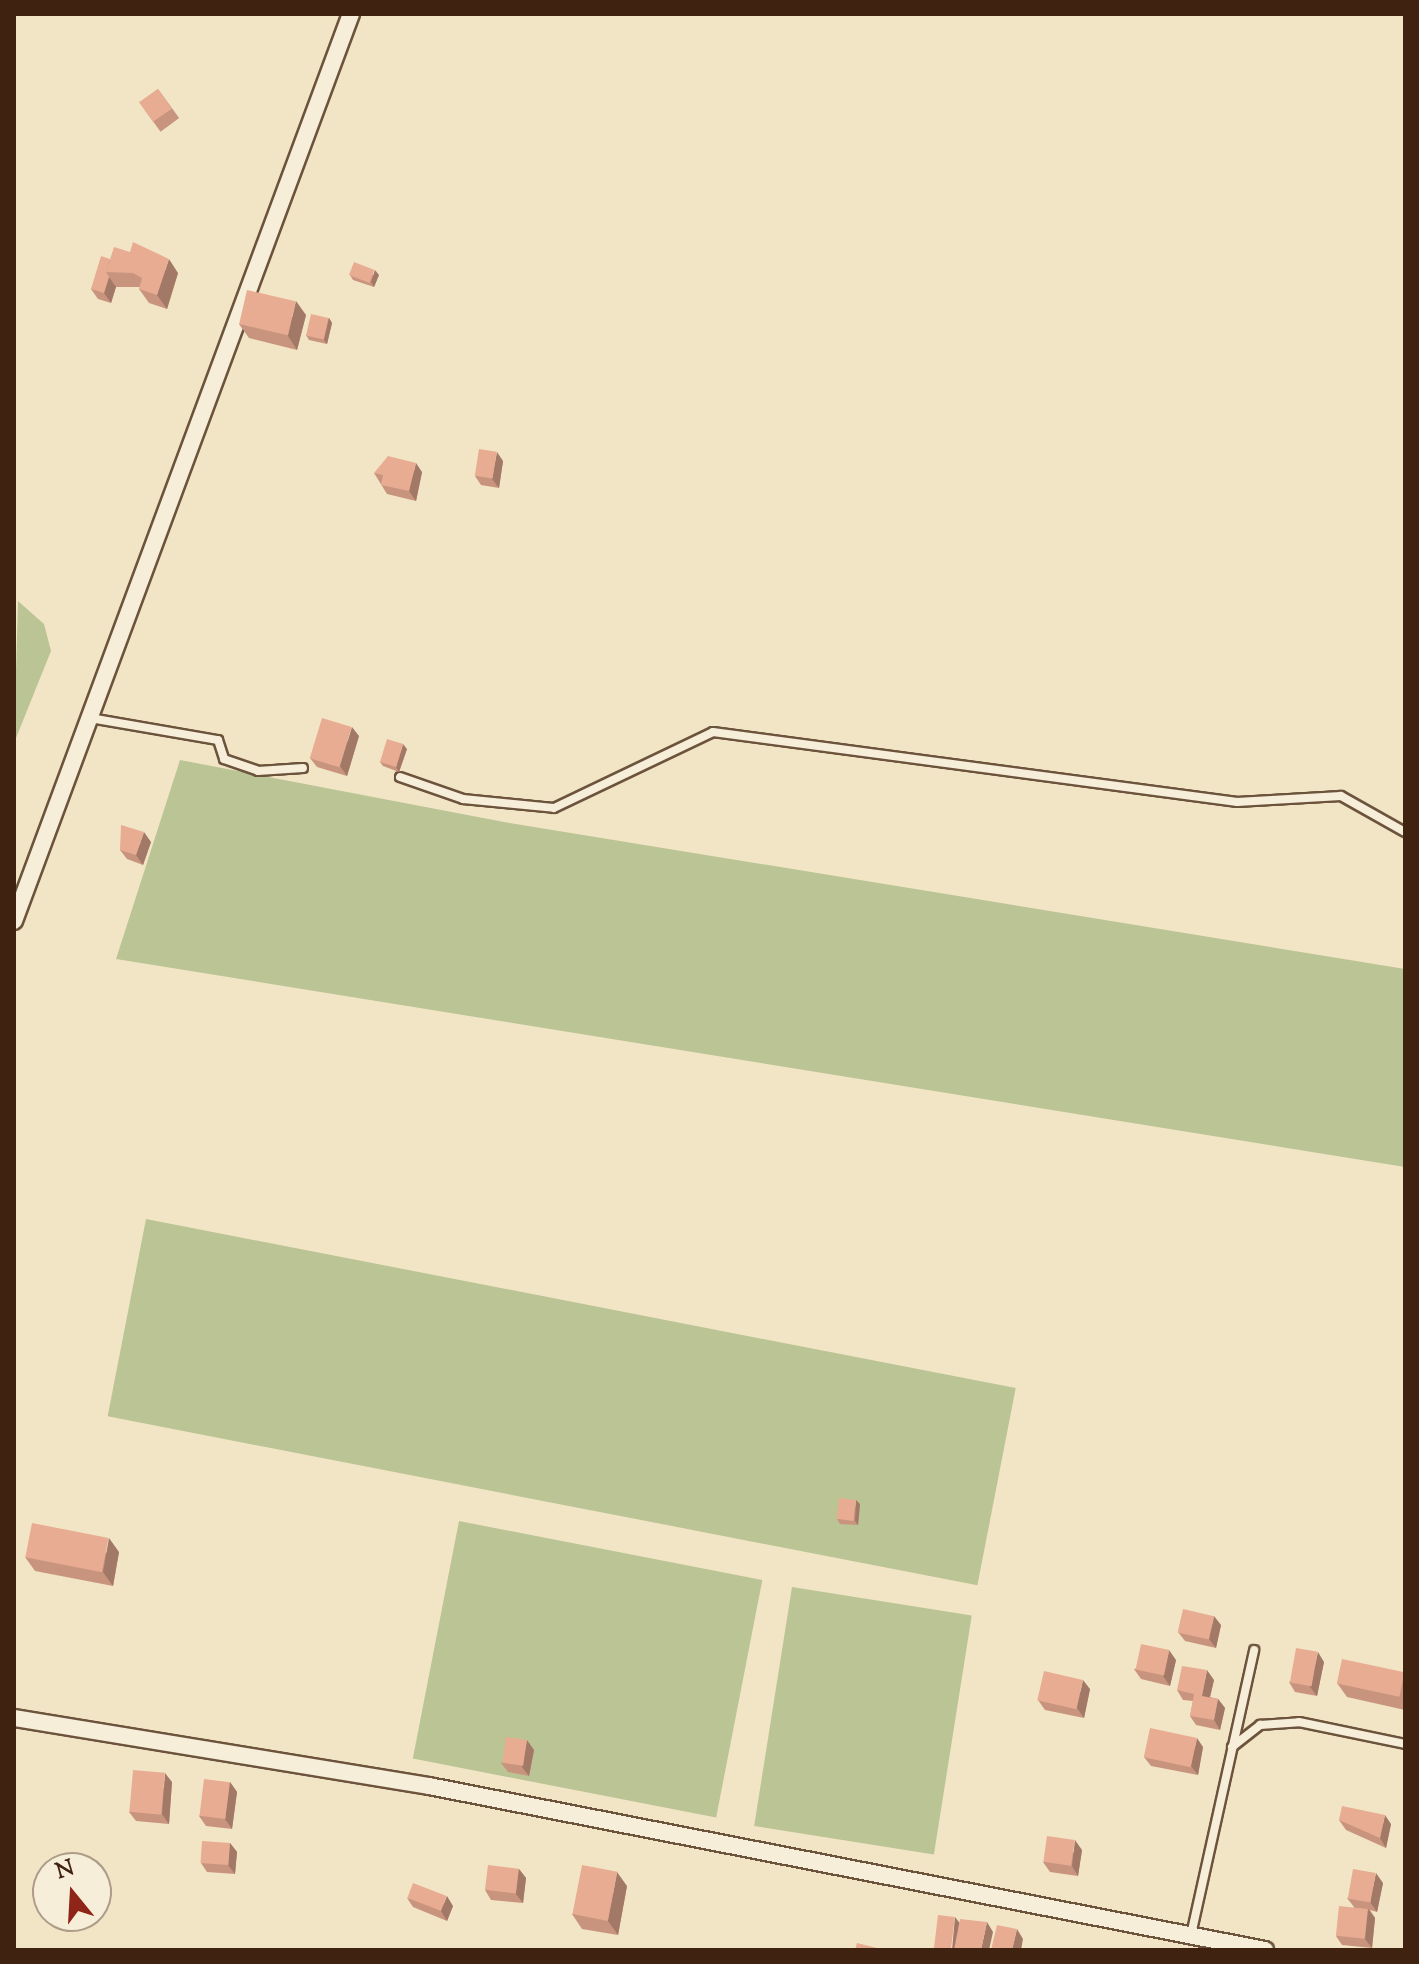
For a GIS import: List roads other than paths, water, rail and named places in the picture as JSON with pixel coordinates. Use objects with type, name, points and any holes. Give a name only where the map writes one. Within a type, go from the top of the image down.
[{"type":"street","points":[[14,921],[351,14]]},
{"type":"street","points":[[14,1718],[429,1786],[1265,1950]]},
{"type":"lane","points":[[90,718],[218,740],[224,759],[258,771],[303,768]]},
{"type":"lane","points":[[400,777],[463,799],[554,808],[713,732],[1237,802],[1341,796],[1405,832]]},
{"type":"lane","points":[[1191,1936],[1254,1650]]},
{"type":"lane","points":[[1231,1748],[1260,1725],[1299,1722],[1405,1744]]}]
